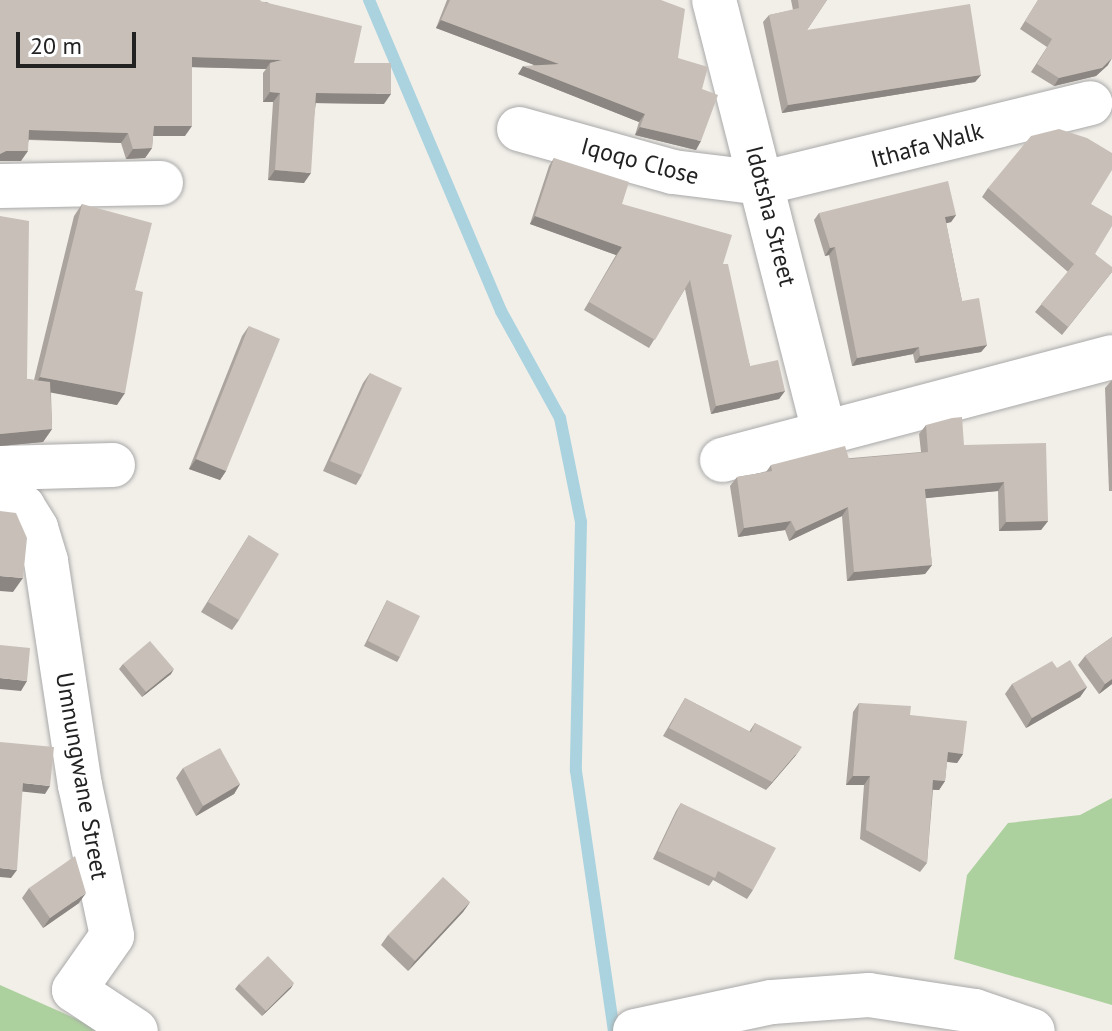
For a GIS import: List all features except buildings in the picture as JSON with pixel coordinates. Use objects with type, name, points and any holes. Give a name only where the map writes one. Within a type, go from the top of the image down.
[{"type":"street","name":"Idotsha Street","points":[[714,0],[825,434]]},
{"type":"street","name":"Ithafa Walk","points":[[763,183],[1090,103]]},
{"type":"street","name":"Iqoqo Close","points":[[519,129],[673,172],[763,183]]},
{"type":"street","points":[[0,186],[161,183]]},
{"type":"street","points":[[722,460],[1112,357]]},
{"type":"street","points":[[0,468],[113,465]]},
{"type":"street","name":"Umnungwane Street","points":[[0,498],[23,507],[36,528],[46,561],[80,785],[112,936],[74,990],[136,1031]]},
{"type":"street","points":[[635,1031],[772,1002],[869,995],[975,1011],[1033,1031]]},
{"type":"green space","points":[[1112,798],[1112,1005],[954,959],[967,875],[1008,823],[1080,815]]},
{"type":"green space","points":[[0,985],[104,1031],[0,1031]]},
{"type":"waterway","points":[[369,0],[501,311],[560,418],[581,522],[576,771],[614,1031]]}]
